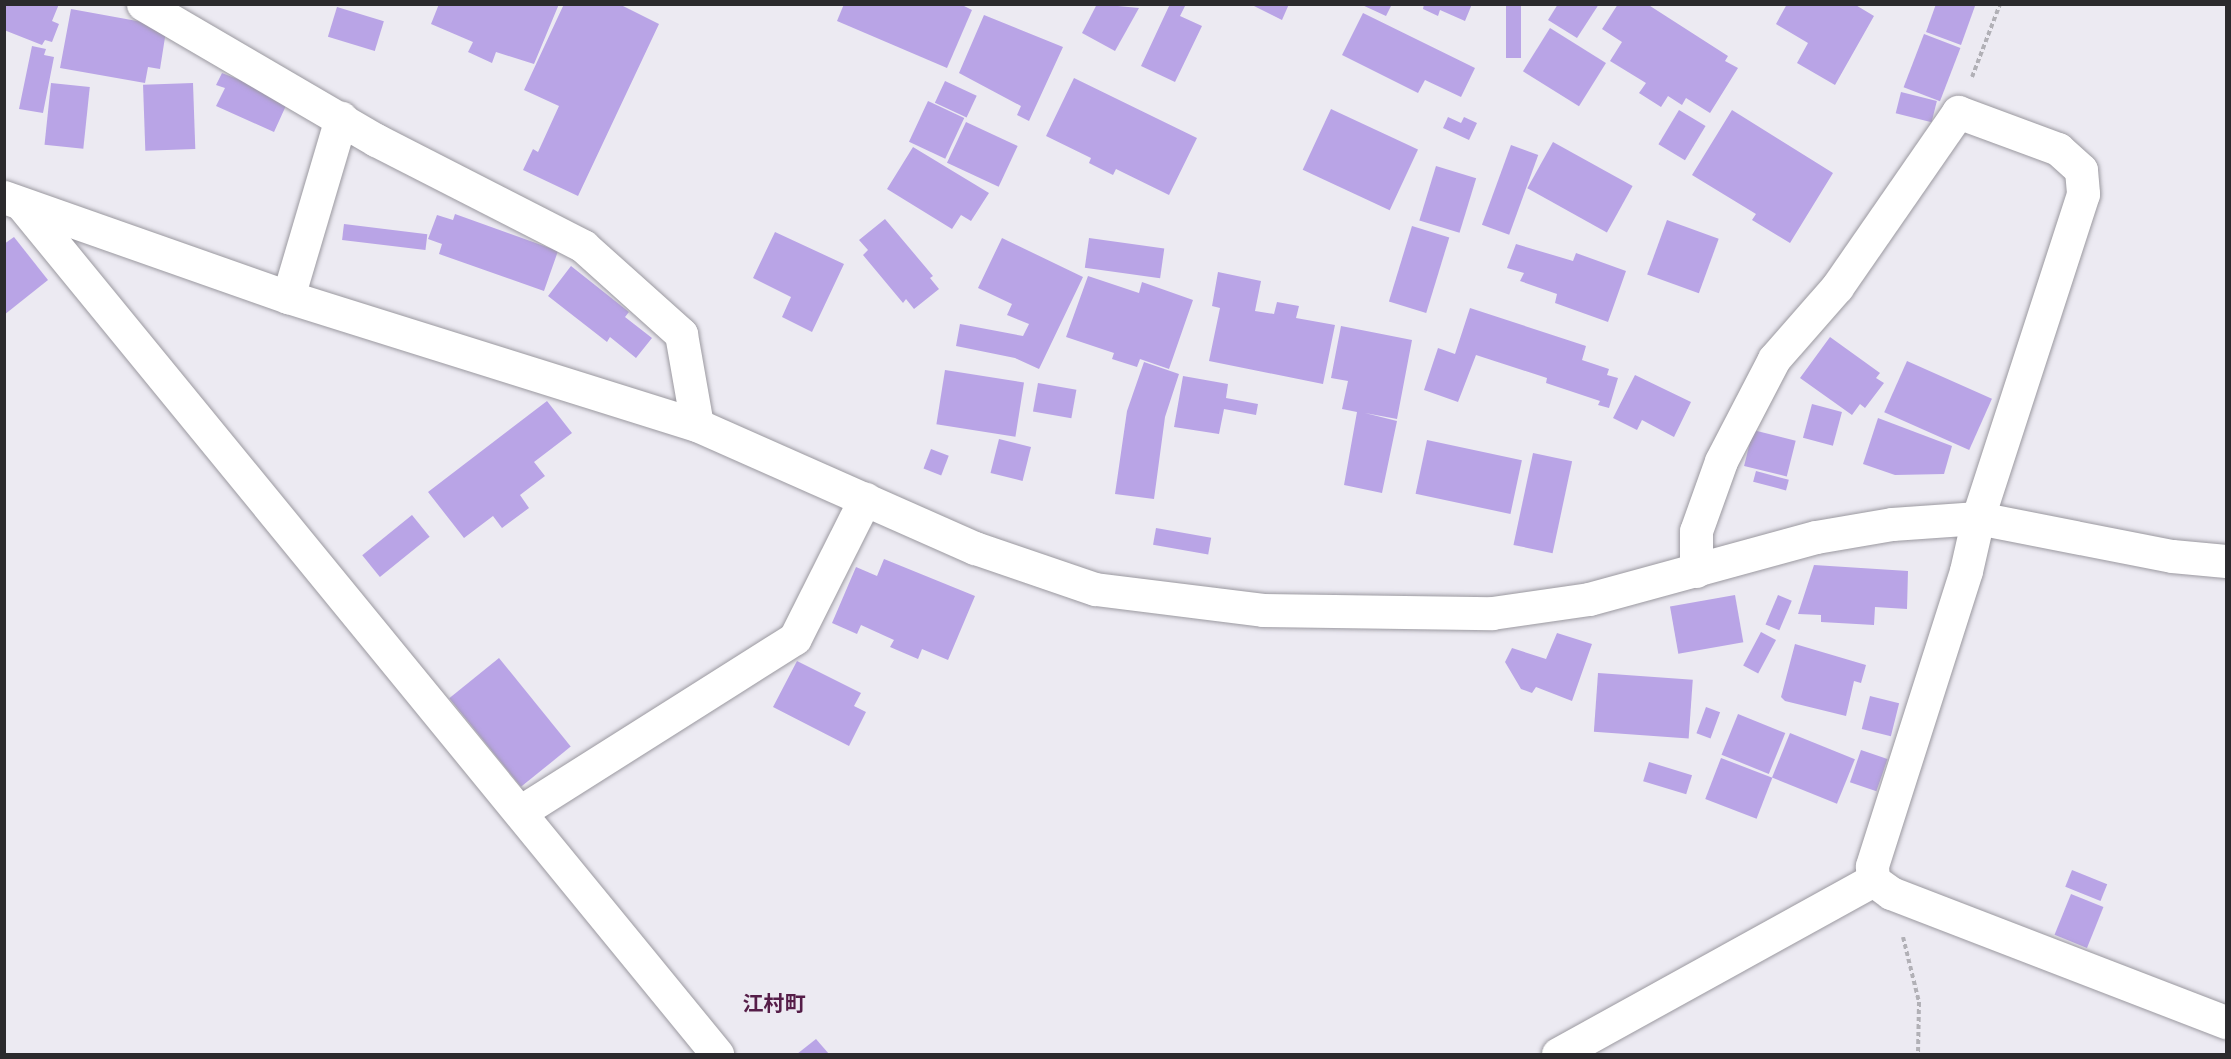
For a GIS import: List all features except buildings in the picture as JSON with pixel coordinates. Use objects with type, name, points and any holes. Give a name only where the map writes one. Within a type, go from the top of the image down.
[{"type":"street","points":[[143,4],[376,140],[583,246],[681,334],[697,425]]},
{"type":"street","points":[[1696,572],[1696,531],[1721,461],[1774,359],[1837,287],[1958,112],[2058,149],[2081,170],[2083,194],[1978,518],[1966,571],[1872,866],[1882,886],[2226,1022]]},
{"type":"street","points":[[288,297],[341,118]]},
{"type":"street","points":[[14,201],[288,297],[697,425],[975,548],[1095,589],[1263,610],[1492,613],[1589,599],[1696,572],[1816,537],[1892,524],[1978,518],[2172,556],[2226,561]]},
{"type":"street","points":[[14,201],[520,812],[717,1054]]},
{"type":"street","points":[[520,812],[795,638],[865,499]]},
{"type":"street","points":[[1558,1054],[1882,886]]},
{"type":"path","points":[[1958,112],[2000,4]]},
{"type":"path","points":[[1882,886],[1919,1002],[1918,1054]]},
{"type":"district","name":"江村町","points":[[774,1003]]}]
